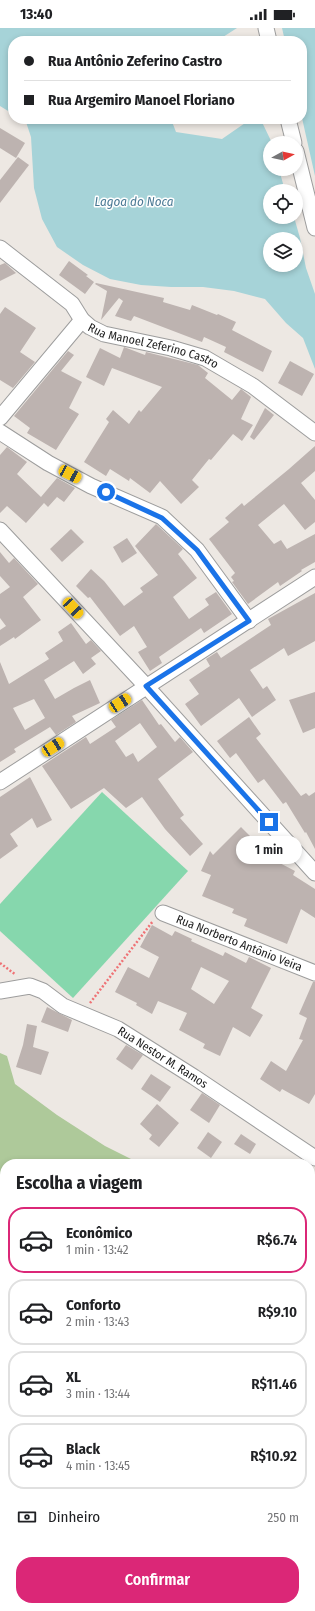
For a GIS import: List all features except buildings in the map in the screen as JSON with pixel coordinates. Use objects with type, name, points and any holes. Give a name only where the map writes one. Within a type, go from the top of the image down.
[{"type":"street","points":[[289,124],[292,136]]},
{"type":"street","points":[[302,176],[315,228]]},
{"type":"street","name":"Rua Manoel Zeferino Castro","points":[[2,252],[72,304],[82,320],[90,327],[104,334],[171,348],[205,358],[252,386],[315,433]]},
{"type":"street","points":[[0,418],[82,320]]},
{"type":"street","points":[[0,432],[48,463],[91,486],[162,518],[197,550],[249,621]]},
{"type":"street","points":[[0,530],[146,686],[315,872]]},
{"type":"street","points":[[0,782],[315,577]]},
{"type":"street","name":"Rua Norberto Antônio Veira","points":[[163,913],[315,973]]},
{"type":"street","name":"Rua Nestor M. Ramos","points":[[0,991],[30,986],[42,991],[63,1006],[81,1015],[118,1029],[194,1077],[315,1158]]},
{"type":"path","points":[[81,1015],[151,923],[163,913]]},
{"type":"green space","points":[[102,792],[188,871],[73,998],[0,931],[0,904]]},
{"type":"green space","points":[[0,1053],[7,1056],[15,1084],[57,1115],[105,1146],[131,1159],[0,1159]]},
{"type":"water","points":[[0,28],[237,28],[225,36],[8,36],[8,111],[0,106]]},
{"type":"water","points":[[282,28],[315,28],[315,176],[303,124],[307,124],[307,36],[284,36]]},
{"type":"water","name":"Lagoa do Noca","points":[[27,124],[173,124],[176,132],[222,139],[244,124],[263,124],[269,136],[263,136],[263,176],[281,176],[283,184],[263,184],[263,224],[296,224],[298,232],[263,232],[263,272],[303,272],[303,253],[306,268],[315,294],[315,369],[303,338],[286,323],[265,299],[234,291],[203,287],[141,285],[110,279],[83,265],[57,247],[42,219],[34,188],[31,137]]},
{"type":"route","points":[[106,492],[162,518],[197,550],[249,621],[146,686],[269,822]]}]
